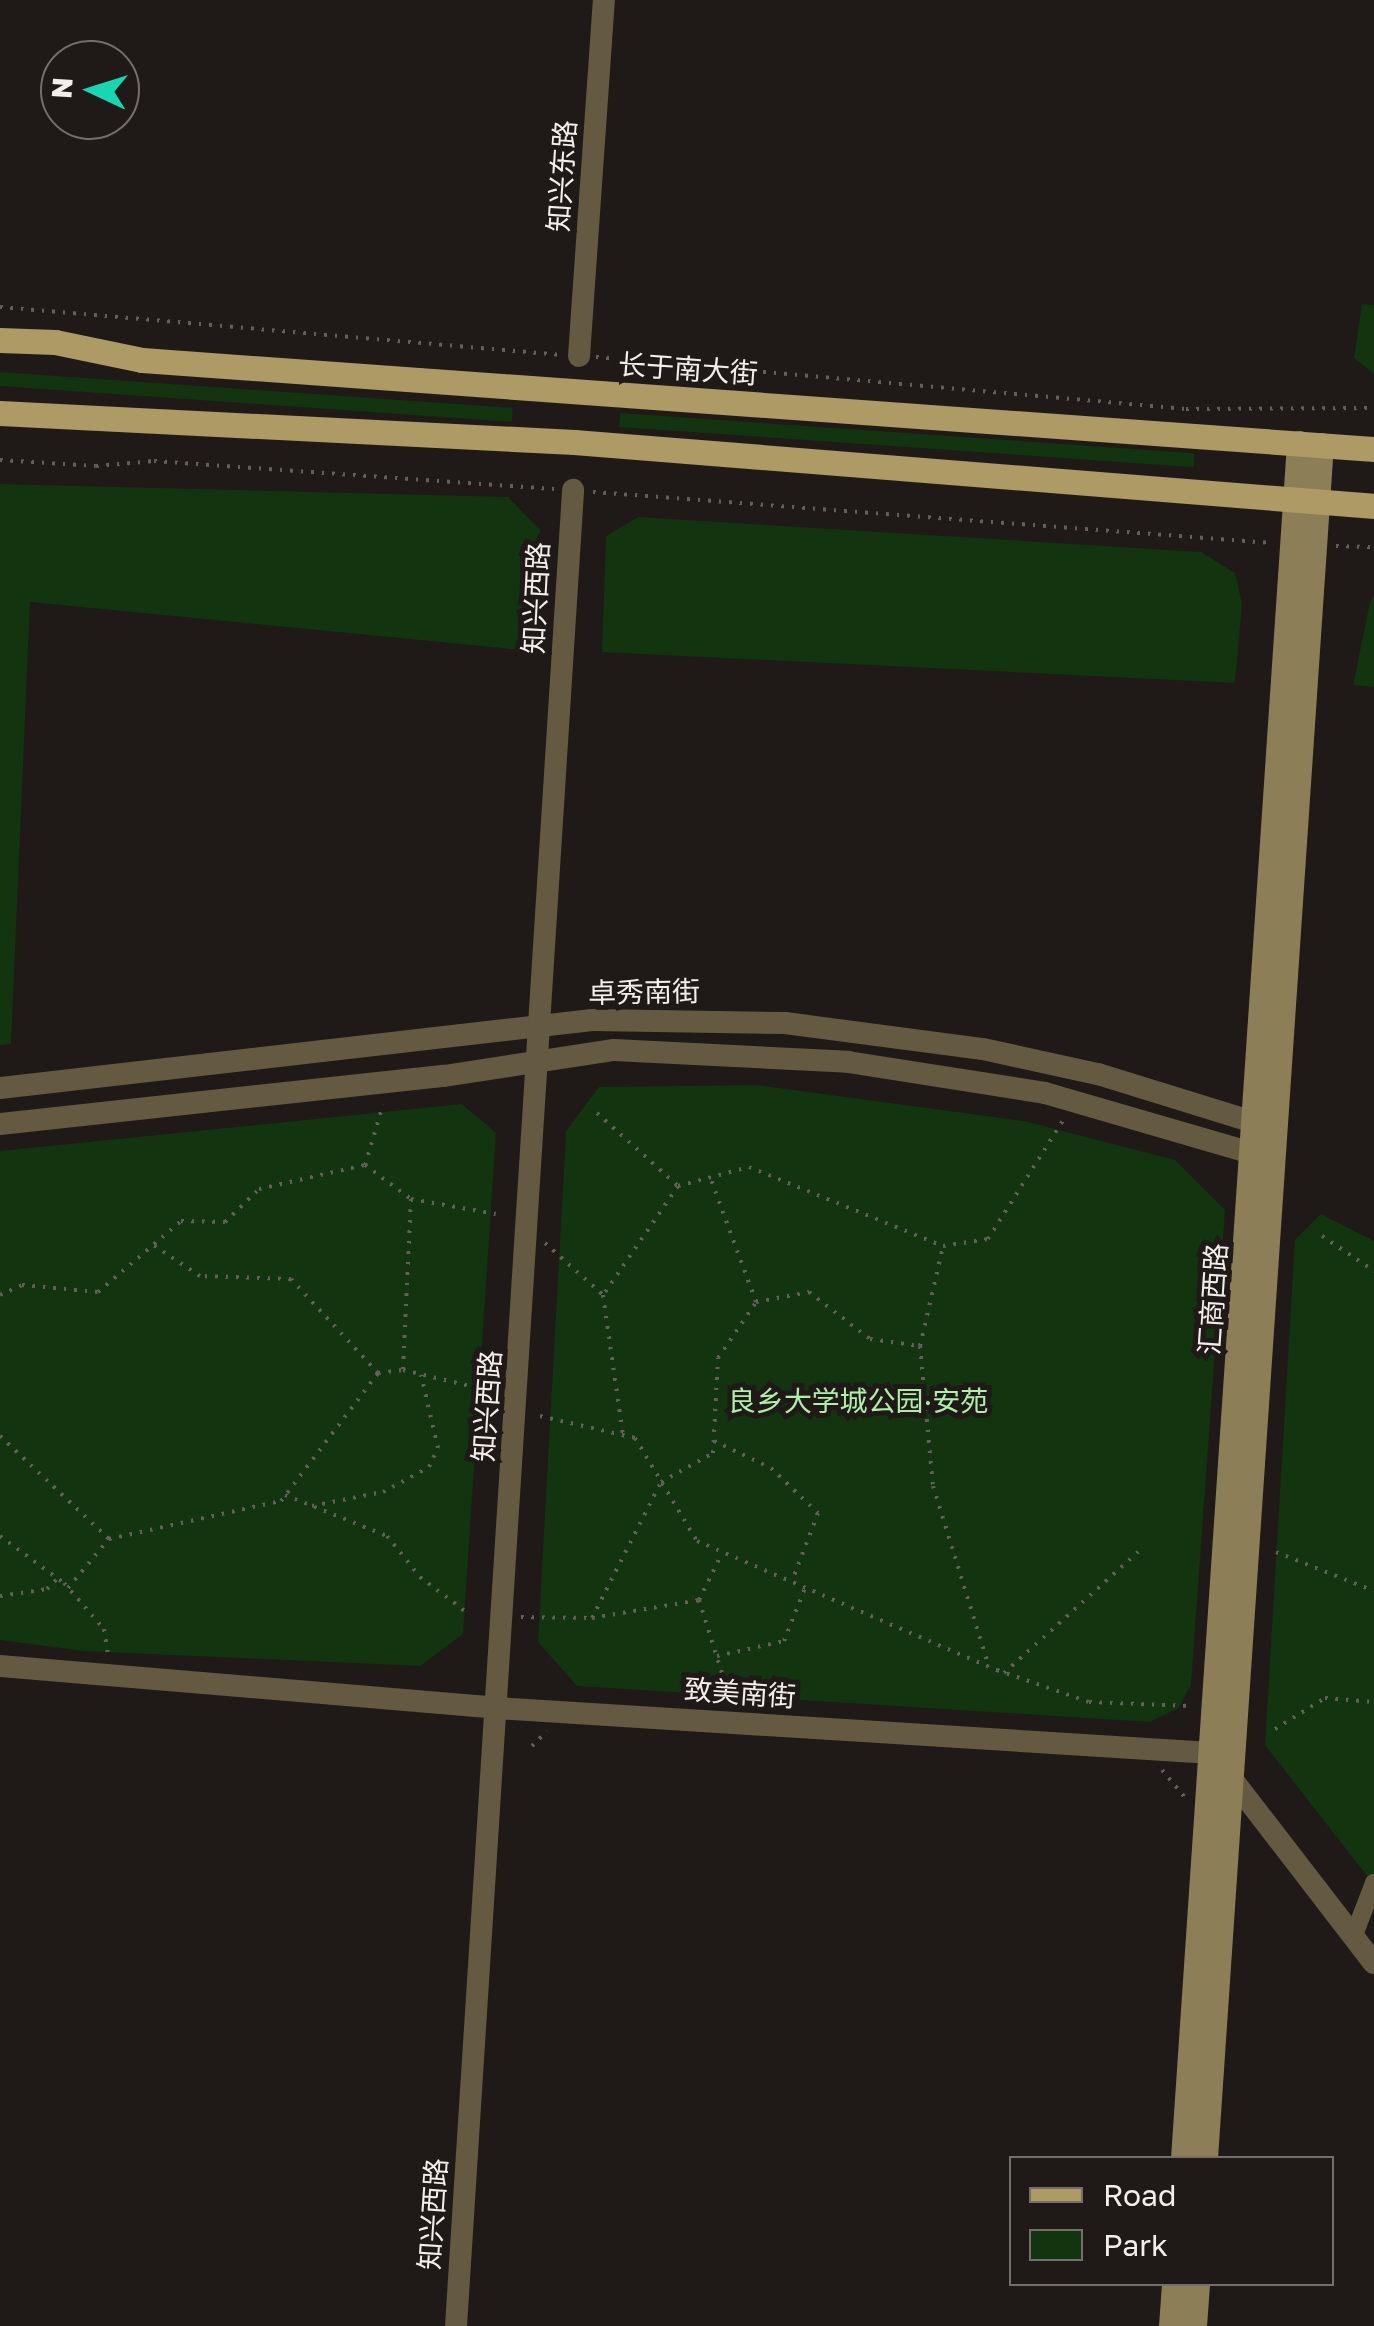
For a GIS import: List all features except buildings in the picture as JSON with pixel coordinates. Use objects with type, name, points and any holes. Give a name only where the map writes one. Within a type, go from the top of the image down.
[{"type":"main road","name":"长于南大街","points":[[0,340],[55,342],[142,360],[1374,450]]},
{"type":"main road","points":[[0,412],[574,442],[1374,506]]},
{"type":"main road","name":"汇商西路","points":[[1205,2156],[1232,1770],[1264,1156],[1310,444]]},
{"type":"main road","name":"汇商西路","points":[[1183,2156],[1212,1753],[1264,1156]]},
{"type":"main road","points":[[1171,2326],[1174,2286]]},
{"type":"main road","points":[[1194,2326],[1197,2286]]},
{"type":"street","name":"知兴东路","points":[[579,356],[604,0]]},
{"type":"street","name":"知兴西路","points":[[456,2326],[540,1062],[572,490]]},
{"type":"street","name":"卓秀南街","points":[[0,1088],[592,1020],[785,1022],[879,1032],[1098,1074],[1266,1126]]},
{"type":"street","name":"卓秀南街","points":[[0,1124],[540,1062],[614,1050],[848,1062],[1044,1093],[1264,1156]]},
{"type":"street","name":"致美南街","points":[[0,1666],[496,1708],[1212,1753]]},
{"type":"street","points":[[1212,1753],[1232,1770],[1374,1963]]},
{"type":"street","points":[[1354,1934],[1374,1883]]},
{"type":"path","name":"长于南大街","points":[[0,307],[1186,409],[1374,408]]},
{"type":"path","points":[[0,460],[96,466],[154,461],[1374,547]]},
{"type":"path","points":[[366,1165],[383,1105]]},
{"type":"path","points":[[597,1113],[678,1186]]},
{"type":"path","points":[[603,1295],[678,1186],[749,1167],[943,1246],[988,1239],[1064,1119]]},
{"type":"path","points":[[0,1295],[22,1284],[98,1292],[182,1221],[225,1222],[259,1189],[366,1165],[411,1199],[496,1214]]},
{"type":"path","points":[[710,1177],[756,1302]]},
{"type":"path","points":[[403,1370],[411,1199]]},
{"type":"path","points":[[1322,1236],[1374,1271]]},
{"type":"path","points":[[545,1242],[603,1295],[623,1435]]},
{"type":"path","points":[[153,1245],[200,1276],[291,1278],[378,1373]]},
{"type":"path","points":[[943,1246],[920,1346],[933,1486],[989,1667]]},
{"type":"path","points":[[592,1618],[662,1482],[713,1453],[718,1358],[756,1302],[809,1292],[870,1339],[920,1346]]},
{"type":"path","points":[[285,1496],[378,1373],[403,1370],[487,1390]]},
{"type":"path","points":[[312,1506],[384,1492],[429,1466],[438,1448],[421,1374]]},
{"type":"path","points":[[540,1416],[636,1438],[697,1542],[989,1667],[1089,1702],[1190,1706]]},
{"type":"path","points":[[0,1436],[109,1538]]},
{"type":"path","points":[[714,1441],[771,1468],[818,1513],[792,1582]]},
{"type":"path","points":[[68,1588],[109,1538],[285,1496],[387,1536],[420,1577],[469,1614]]},
{"type":"path","points":[[0,1536],[68,1588],[104,1629],[109,1658]]},
{"type":"path","points":[[723,1552],[699,1600],[724,1680]]},
{"type":"path","points":[[1004,1673],[1138,1552]]},
{"type":"path","points":[[1276,1552],[1374,1592]]},
{"type":"path","points":[[0,1596],[47,1589],[58,1579]]},
{"type":"path","points":[[717,1656],[784,1641],[805,1588]]},
{"type":"path","points":[[521,1617],[592,1618],[699,1600]]},
{"type":"path","points":[[1276,1728],[1326,1698],[1374,1702]]},
{"type":"path","points":[[532,1746],[551,1727]]},
{"type":"path","points":[[1158,1766],[1192,1805]]},
{"type":"green space","points":[[1362,304],[1374,305],[1374,374],[1354,358]]},
{"type":"green space","points":[[0,372],[513,408],[512,422],[0,386]]},
{"type":"green space","points":[[620,413],[1195,453],[1194,467],[619,427]]},
{"type":"green space","points":[[0,484],[508,497],[540,530],[532,651],[30,602],[11,1044],[0,1045]]},
{"type":"green space","points":[[638,517],[1201,552],[1235,573],[1242,604],[1235,683],[602,652],[606,536]]},
{"type":"green space","points":[[1374,596],[1374,687],[1353,685],[1370,602]]},
{"type":"green space","name":"良乡大学城公园·安苑","points":[[756,1085],[1024,1121],[1175,1160],[1225,1210],[1191,1685],[1179,1708],[1150,1722],[577,1686],[538,1642],[566,1131],[599,1087]]},
{"type":"green space","points":[[462,1104],[496,1133],[463,1634],[420,1666],[84,1651],[0,1640],[0,1151]]},
{"type":"green space","points":[[1321,1214],[1374,1241],[1374,1885],[1265,1745],[1295,1240]]}]
